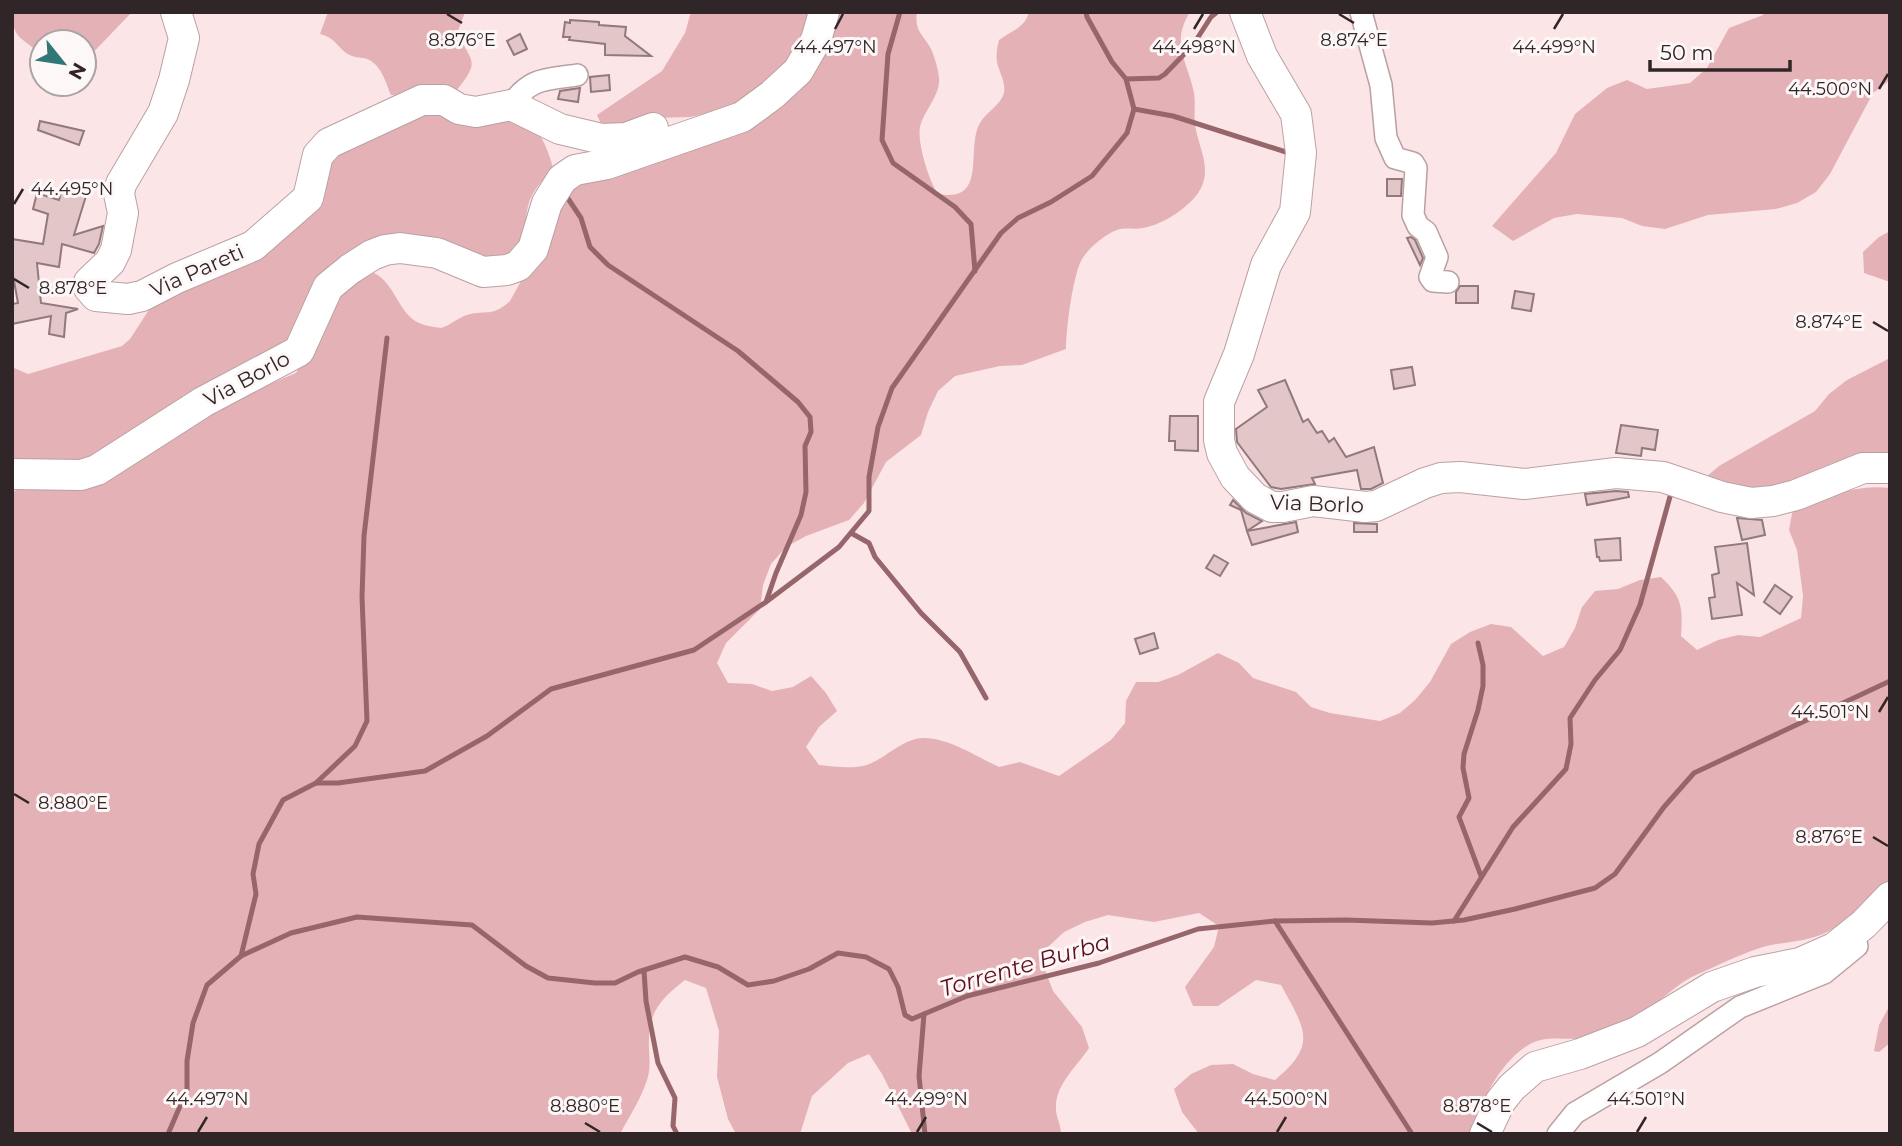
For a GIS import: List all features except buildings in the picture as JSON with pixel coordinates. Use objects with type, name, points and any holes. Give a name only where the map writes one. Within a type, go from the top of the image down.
[{"type":"main road","name":"Via Pareti","points":[[176,12],[184,38],[174,80],[163,113],[121,184],[119,194],[124,213],[117,250],[110,262],[89,282],[89,288],[96,296],[128,299],[142,296],[253,246],[308,198],[318,155],[328,143],[422,100],[444,100],[476,113],[511,105]]},
{"type":"main road","name":"Via Borlo","points":[[12,474],[81,475],[97,470],[203,402],[291,358],[303,345],[328,287],[372,255],[400,248],[451,258],[483,272],[508,271],[519,266],[533,249],[547,203],[562,179],[575,170],[607,164],[742,117],[799,71],[816,40],[824,12]]},
{"type":"main road","name":"Via Borlo","points":[[1245,12],[1262,56],[1296,114],[1301,153],[1295,212],[1266,265],[1239,354],[1219,402],[1219,440],[1222,453],[1235,477],[1255,498],[1272,507],[1313,501],[1365,507],[1376,506],[1441,478],[1460,477],[1524,484],[1616,473],[1663,477],[1722,497],[1751,503],[1773,502],[1864,468],[1890,468]]},
{"type":"main road","points":[[511,105],[560,129],[602,139],[626,138],[656,127],[702,131]]},
{"type":"main road","points":[[1485,1134],[1500,1102],[1512,1087],[1535,1067],[1580,1054],[1637,1032],[1712,988],[1755,972],[1800,963],[1834,948],[1864,924],[1890,897]]},
{"type":"street","points":[[1361,12],[1381,85],[1386,138],[1392,156],[1413,163],[1416,167],[1413,215],[1418,226],[1426,232],[1437,257],[1430,277],[1433,281],[1448,282]]},
{"type":"street","points":[[511,105],[532,83],[577,75]]},
{"type":"street","points":[[1558,1134],[1575,1113],[1660,1063],[1740,1007],[1824,973],[1871,935],[1890,912]]},
{"type":"shaded area","points":[[12,12],[132,12],[98,47],[98,28],[28,28],[28,45],[18,35]]},
{"type":"shaded area","points":[[328,12],[465,12],[458,31],[471,61],[470,72],[457,90],[391,95],[382,74],[372,61],[349,55],[332,39],[320,34]]},
{"type":"shaded area","points":[[691,12],[815,12],[782,75],[726,110],[690,117],[653,118],[618,130],[602,126],[597,115],[662,71],[685,33]]},
{"type":"shaded area","points":[[834,12],[917,12],[918,29],[932,51],[939,77],[935,96],[920,127],[922,152],[938,194],[954,195],[964,190],[970,182],[976,134],[980,123],[1004,93],[997,59],[999,40],[1021,26],[1029,12],[1190,12],[1184,23],[1181,44],[1194,93],[1195,125],[1205,172],[1198,193],[1177,213],[1151,226],[1113,232],[1087,252],[1080,263],[1073,286],[1066,349],[1022,365],[1000,366],[955,376],[938,391],[921,435],[886,462],[864,503],[849,520],[806,536],[786,547],[771,564],[763,585],[760,609],[726,643],[717,663],[728,683],[752,684],[772,691],[793,687],[811,676],[837,711],[819,727],[806,747],[819,765],[863,766],[906,743],[922,738],[952,744],[999,767],[1020,762],[1059,776],[1111,740],[1125,723],[1126,701],[1136,682],[1158,682],[1178,675],[1218,653],[1239,663],[1253,678],[1296,692],[1311,707],[1330,713],[1380,721],[1400,713],[1415,700],[1430,682],[1451,644],[1470,632],[1491,624],[1511,627],[1543,656],[1564,647],[1575,628],[1582,607],[1595,591],[1618,589],[1640,580],[1661,577],[1680,603],[1681,636],[1697,650],[1718,640],[1738,635],[1760,637],[1801,618],[1803,596],[1797,550],[1789,530],[1793,508],[1852,490],[1890,488],[1890,883],[1852,916],[1827,932],[1811,938],[1760,948],[1728,961],[1690,978],[1643,1012],[1595,1035],[1544,1039],[1525,1047],[1495,1080],[1470,1134],[1199,1134],[1182,1112],[1174,1089],[1191,1074],[1211,1065],[1233,1064],[1253,1074],[1275,1080],[1298,1056],[1303,1035],[1301,1024],[1281,985],[1256,980],[1218,1006],[1193,1006],[1185,987],[1214,947],[1219,926],[1199,913],[1154,922],[1108,915],[1064,932],[1047,948],[1045,970],[1053,991],[1082,1027],[1089,1048],[1064,1082],[1057,1098],[1056,1109],[1061,1134],[912,1134],[869,1054],[848,1063],[812,1096],[800,1134],[736,1134],[728,1119],[717,1077],[719,1031],[706,988],[685,980],[655,1011],[649,1037],[648,1075],[642,1094],[620,1134],[12,1134],[12,492],[296,373],[314,344],[331,302],[364,275],[374,273],[381,278],[406,312],[427,326],[441,328],[467,315],[498,310],[510,301],[570,192],[597,173],[747,125]]},
{"type":"shaded area","points":[[1763,12],[1890,12],[1890,80],[1873,93],[1830,174],[1816,192],[1797,203],[1776,209],[1708,215],[1665,229],[1642,226],[1622,218],[1577,214],[1554,218],[1513,241],[1492,226],[1556,153],[1575,114],[1607,88],[1627,80],[1647,89],[1690,83],[1707,68],[1729,28],[1763,15]]},
{"type":"shaded area","points":[[416,112],[494,117],[524,125],[538,133],[547,149],[553,170],[532,195],[523,239],[516,251],[499,260],[394,241],[291,342],[96,457],[66,463],[12,459],[12,367],[28,374],[122,346],[130,339],[154,302],[233,266],[333,153]]},
{"type":"shaded area","points":[[1890,231],[1890,282],[1864,273],[1863,252]]},
{"type":"shaded area","points":[[1890,358],[1890,460],[1762,494],[1706,477],[1719,466],[1815,411],[1829,394],[1847,380]]},
{"type":"shaded area","points":[[1890,1005],[1890,1043],[1879,1052],[1874,1051],[1879,1025]]},
{"type":"waterway","points":[[900,12],[888,54],[882,140],[893,163],[955,207],[971,224],[975,271]]},
{"type":"waterway","points":[[241,956],[256,894],[253,874],[259,844],[283,800],[316,783],[338,783],[425,771],[487,736],[551,689],[694,650],[766,602],[839,547],[869,511],[869,477],[878,427],[892,388],[1001,233],[1018,218],[1051,202],[1092,176],[1127,133],[1134,109],[1126,79],[1112,62],[1086,12]]},
{"type":"waterway","points":[[1126,79],[1159,78],[1165,74],[1193,45],[1217,12]]},
{"type":"waterway","points":[[1134,109],[1173,116],[1292,154]]},
{"type":"waterway","points":[[565,194],[581,218],[590,247],[608,265],[738,351],[798,402],[810,417],[811,432],[805,446],[806,492],[801,515],[766,602]]},
{"type":"waterway","points":[[316,783],[355,746],[367,721],[362,597],[364,536],[387,338]]},
{"type":"waterway","points":[[1454,921],[1513,827],[1566,769],[1571,744],[1570,718],[1595,680],[1620,650],[1640,605],[1671,493]]},
{"type":"waterway","points":[[851,533],[869,543],[875,557],[921,613],[960,652],[986,698]]},
{"type":"waterway","points":[[1478,643],[1483,665],[1483,686],[1464,754],[1463,768],[1469,798],[1459,817],[1481,876]]},
{"type":"waterway","name":"Torrente Burba","points":[[168,1134],[187,1090],[187,1061],[193,1023],[207,985],[241,956],[291,933],[357,917],[472,925],[526,966],[548,978],[595,983],[615,983],[638,972],[685,957],[718,967],[748,985],[774,981],[809,969],[838,953],[866,957],[889,969],[898,987],[905,1015],[912,1019],[967,996],[1099,963],[1198,929],[1275,921],[1432,923],[1464,920],[1595,888],[1615,874],[1664,807],[1694,773],[1890,681]]},
{"type":"waterway","points":[[1275,921],[1412,1134]]},
{"type":"waterway","points":[[644,971],[646,1001],[658,1063],[675,1098],[673,1126],[677,1134]]},
{"type":"waterway","points":[[924,1014],[919,1076],[925,1134]]}]
